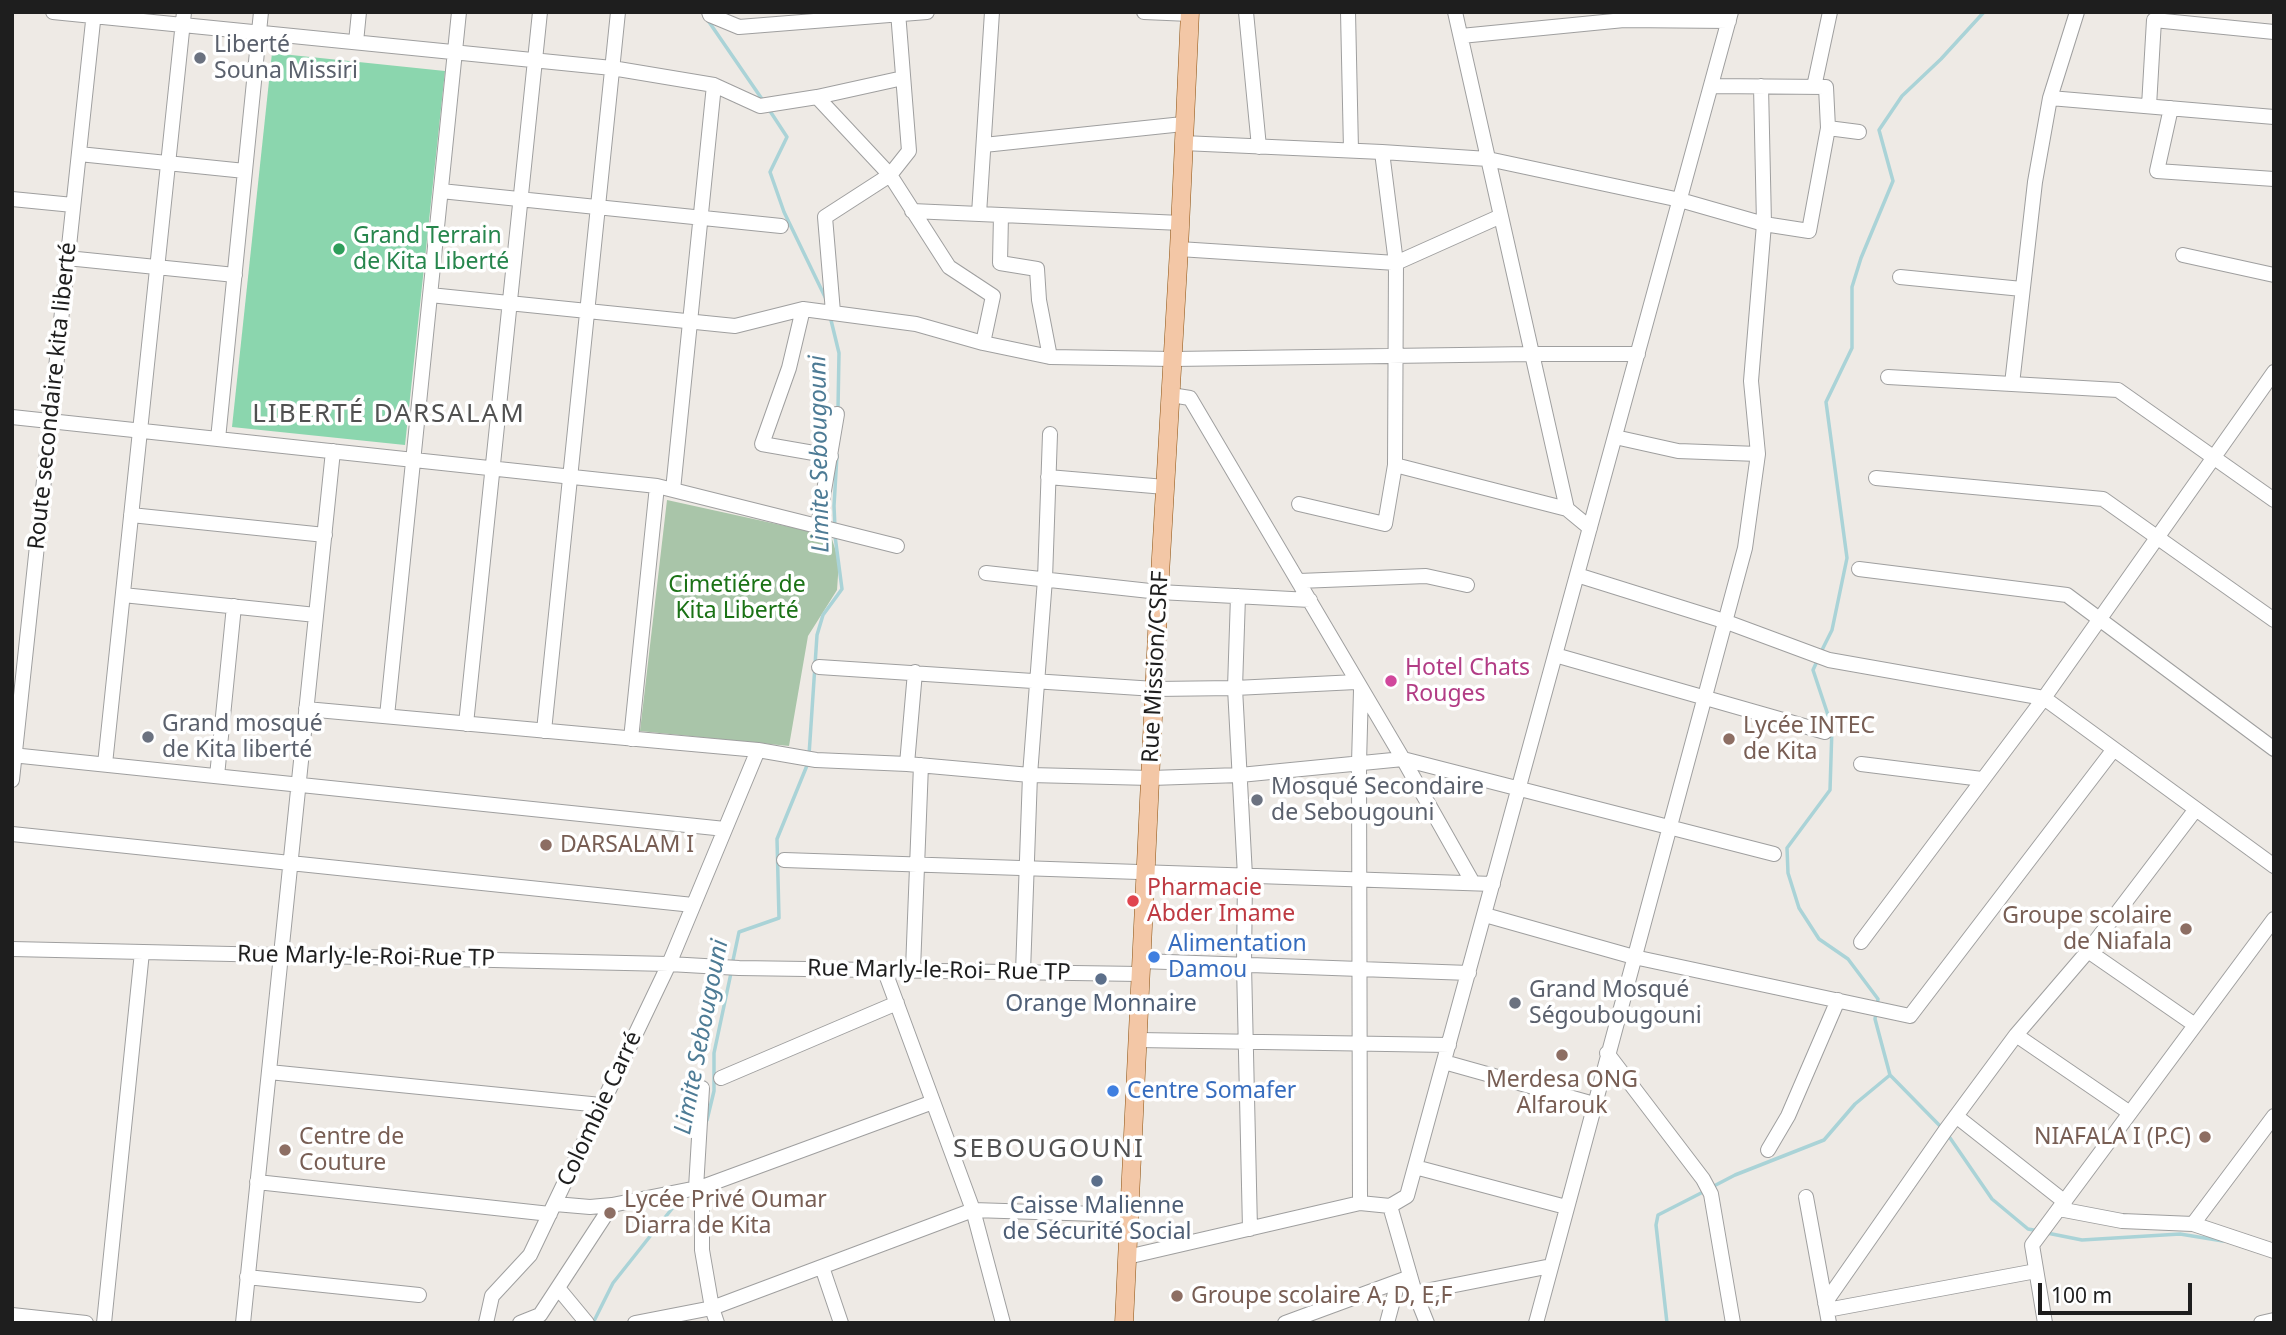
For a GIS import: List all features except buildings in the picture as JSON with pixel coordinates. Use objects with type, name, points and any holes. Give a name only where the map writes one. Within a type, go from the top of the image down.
[{"type":"main road","name":"Rue Mission/CSRF","points":[[1124,1323],[1158,592],[1181,223],[1183,124],[1190,13]]},
{"type":"street","points":[[53,12],[184,19],[259,33],[612,68],[714,85],[760,106],[817,97],[903,78]]},
{"type":"street","points":[[218,439],[261,12]]},
{"type":"street","points":[[356,42],[359,12]]},
{"type":"street","points":[[387,716],[459,12]]},
{"type":"street","points":[[466,724],[540,12]]},
{"type":"street","points":[[544,731],[618,12]]},
{"type":"street","points":[[709,12],[710,15],[739,27],[927,12]]},
{"type":"street","points":[[979,214],[992,12]]},
{"type":"street","points":[[1144,12],[1190,13]]},
{"type":"street","points":[[1246,12],[1259,147]]},
{"type":"street","points":[[1348,12],[1351,150]]},
{"type":"street","points":[[1455,12],[1567,509]]},
{"type":"street","points":[[1814,87],[1830,12]]},
{"type":"street","points":[[2012,384],[2035,181],[2050,98],[2077,12]]},
{"type":"street","points":[[833,312],[825,217],[890,175],[909,150],[898,13]]},
{"type":"street","name":"Route secondaire kita liberté","points":[[12,780],[93,14]]},
{"type":"street","points":[[1127,1257],[1360,1203],[1390,1206],[1407,1196],[1730,16],[1624,20],[1461,36]]},
{"type":"street","points":[[105,764],[184,19]]},
{"type":"street","points":[[2149,106],[2154,20],[2274,32]]},
{"type":"street","points":[[673,490],[714,85]]},
{"type":"street","points":[[1183,143],[1488,159],[1679,200],[1764,224],[1809,231],[1828,128],[1826,87],[1711,86]]},
{"type":"street","points":[[1536,1323],[1745,548],[1758,454],[1751,381],[1764,224],[1761,86]]},
{"type":"street","points":[[817,97],[890,175],[949,267],[993,296],[983,343]]},
{"type":"street","points":[[2050,98],[2274,117]]},
{"type":"street","points":[[2171,108],[2157,171],[2274,179]]},
{"type":"street","points":[[984,145],[1183,124]]},
{"type":"street","points":[[1828,128],[1859,132]]},
{"type":"street","points":[[1299,504],[1385,524],[1395,465],[1395,263],[1382,152]]},
{"type":"street","points":[[79,154],[245,171]]},
{"type":"street","points":[[441,191],[781,226]]},
{"type":"street","points":[[12,199],[73,205]]},
{"type":"street","points":[[912,211],[1181,223]]},
{"type":"street","points":[[1001,215],[1000,263],[1037,269],[1050,357]]},
{"type":"street","points":[[1179,249],[1395,263],[1501,216]]},
{"type":"street","points":[[2183,255],[2274,275]]},
{"type":"street","points":[[67,258],[234,275]]},
{"type":"street","points":[[1900,277],[2022,289]]},
{"type":"street","points":[[430,295],[735,326],[803,309],[916,324],[983,343],[1050,357],[1173,359],[1637,354]]},
{"type":"street","points":[[803,309],[789,368],[762,444],[831,456]]},
{"type":"street","points":[[1861,942],[2044,698],[2274,372]]},
{"type":"street","points":[[1888,377],[2118,390],[2274,500]]},
{"type":"street","points":[[1171,396],[1190,398],[1473,883]]},
{"type":"street","points":[[818,526],[837,414]]},
{"type":"street","points":[[12,417],[657,486],[897,546]]},
{"type":"street","points":[[1023,972],[1030,775],[1045,579],[1050,434]]},
{"type":"street","points":[[1615,437],[1678,451],[1758,454]]},
{"type":"street","points":[[243,1323],[333,451]]},
{"type":"street","points":[[1395,465],[1567,509],[1590,528]]},
{"type":"street","points":[[1048,477],[1165,487]]},
{"type":"street","points":[[1876,478],[2102,499],[2274,620]]},
{"type":"street","points":[[631,739],[657,486]]},
{"type":"street","points":[[131,515],[324,535]]},
{"type":"street","points":[[1859,569],[2067,595],[2274,749]]},
{"type":"street","points":[[986,573],[1158,592],[1310,600]]},
{"type":"street","points":[[1577,575],[1724,621],[1829,660],[2044,698],[2274,866]]},
{"type":"street","points":[[1298,581],[1426,576],[1467,585]]},
{"type":"street","points":[[123,595],[316,615]]},
{"type":"street","points":[[1238,596],[1235,688],[1245,876],[1245,1042],[1250,1229]]},
{"type":"street","points":[[217,776],[234,606]]},
{"type":"street","points":[[1555,655],[1825,732]]},
{"type":"street","points":[[819,667],[1036,679],[1155,689],[1358,686]]},
{"type":"street","points":[[913,969],[917,865],[915,672]]},
{"type":"street","points":[[1358,686],[1360,1203]]},
{"type":"street","points":[[306,709],[758,750],[816,760],[1030,775],[1151,778],[1240,775],[1403,759],[1774,854]]},
{"type":"street","points":[[1485,915],[1634,957],[1910,1016],[2114,749]]},
{"type":"street","name":"Colombie Carré","points":[[486,1323],[492,1296],[530,1255],[669,964],[758,750]]},
{"type":"street","points":[[14,755],[725,829]]},
{"type":"street","points":[[1861,764],[1982,779]]},
{"type":"street","points":[[1827,1312],[1956,1116],[2016,1035],[2088,951],[2196,809]]},
{"type":"street","points":[[12,834],[693,905]]},
{"type":"street","points":[[784,860],[1493,884]]},
{"type":"street","points":[[2045,1323],[2032,1245],[2274,919]]},
{"type":"street","name":"Rue Marly-le-Roi-Rue TP","points":[[12,949],[669,964],[739,968]]},
{"type":"street","points":[[2088,951],[2195,1025]]},
{"type":"street","points":[[104,1323],[142,952]]},
{"type":"street","name":"Rue Marly-le-Roi- Rue TP","points":[[739,968],[1023,972],[1244,965],[1469,973]]},
{"type":"street","points":[[884,968],[973,1210],[1003,1323]]},
{"type":"street","points":[[1768,1150],[1788,1116],[1838,1000]]},
{"type":"street","points":[[721,1078],[897,1003]]},
{"type":"street","points":[[2016,1035],[2130,1113]]},
{"type":"street","points":[[1138,1040],[1449,1045]]},
{"type":"street","points":[[1607,1053],[1703,1179],[1711,1194],[1734,1323]]},
{"type":"street","points":[[1444,1062],[1594,1104]]},
{"type":"street","points":[[269,1072],[601,1105]]},
{"type":"street","points":[[702,1088],[699,1188],[702,1250],[712,1308],[718,1323]]},
{"type":"street","points":[[257,1182],[552,1209],[612,1205],[699,1188],[933,1102]]},
{"type":"street","points":[[2193,1224],[2274,1115]]},
{"type":"street","points":[[1956,1116],[2062,1205],[2122,1221],[2193,1224],[2274,1251]]},
{"type":"street","points":[[1415,1167],[1566,1208]]},
{"type":"street","points":[[1807,1197],[1827,1312]]},
{"type":"street","points":[[520,1323],[540,1315],[612,1205]]},
{"type":"street","points":[[1390,1206],[1404,1280],[1415,1293],[1427,1323]]},
{"type":"street","points":[[635,1323],[712,1308],[973,1210],[1129,1215]]},
{"type":"street","points":[[1415,1293],[1551,1266]]},
{"type":"street","points":[[822,1267],[841,1323]]},
{"type":"street","points":[[1827,1312],[2036,1271]]},
{"type":"street","points":[[247,1278],[419,1295]]},
{"type":"street","points":[[1288,1322],[1404,1280]]},
{"type":"street","points":[[1387,1323],[1404,1280]]},
{"type":"street","points":[[558,1288],[587,1323]]},
{"type":"street","points":[[12,1315],[86,1323]]},
{"type":"street","points":[[2261,1323],[2274,1320]]},
{"type":"green space","name":"Grand Terrain de Kita Liberté","points":[[272,53],[445,71],[405,445],[232,427]]},
{"type":"green space","name":"Cimetiére de Kita Liberté","points":[[667,500],[831,536],[839,561],[837,590],[808,636],[789,746],[640,731]]},
{"type":"waterway","points":[[1821,652],[1832,630],[1847,558],[1826,402],[1852,348],[1852,287],[1893,181],[1879,130],[1902,96],[1984,12]]},
{"type":"waterway","name":"Limite Sebougouni","points":[[707,19],[764,102]]},
{"type":"waterway","name":"Limite Sebougouni","points":[[768,108],[787,137],[770,172],[784,212],[826,299]]},
{"type":"waterway","name":"Limite Sebougouni","points":[[830,316],[839,353],[838,409]]},
{"type":"waterway","name":"Limite Sebougouni","points":[[835,528],[837,455]]},
{"type":"waterway","name":"Limite Sebougouni","points":[[809,755],[817,635],[823,615],[842,589],[835,536]]},
{"type":"waterway","points":[[1818,659],[1813,670],[1832,727],[1830,790],[1787,848],[1788,873],[1799,908],[1819,939],[1848,959],[1878,999],[1877,1006]]},
{"type":"waterway","name":"Limite Sebougouni","points":[[732,965],[739,932],[779,918],[777,839],[808,763]]},
{"type":"waterway","name":"Limite Sebougouni","points":[[707,1120],[714,1091],[714,1053],[731,973]]},
{"type":"waterway","points":[[1876,1013],[1875,1019],[1890,1075],[1943,1129]]},
{"type":"waterway","points":[[1712,1187],[1735,1175],[1824,1140],[1855,1104],[1890,1075]]},
{"type":"waterway","points":[[1948,1135],[1992,1199],[2028,1229],[2039,1231]]},
{"type":"waterway","points":[[1667,1323],[1656,1225],[1658,1215],[1705,1191]]},
{"type":"waterway","name":"Limite Sebougouni","points":[[593,1323],[613,1283],[682,1196]]},
{"type":"waterway","points":[[2047,1233],[2082,1240],[2180,1234],[2223,1241]]},
{"type":"place","name":"Liberté Souna Missiri","points":[[200,58]]},
{"type":"place","name":"Grand Terrain de Kita Liberté","points":[[339,249]]},
{"type":"place","name":"Hotel Chats Rouges","points":[[1391,681]]},
{"type":"place","name":"Grand mosqué de Kita liberté","points":[[148,737]]},
{"type":"place","name":"Lycée INTEC de Kita","points":[[1729,739]]},
{"type":"place","name":"Mosqué Secondaire de Sebougouni","points":[[1257,800]]},
{"type":"place","name":"DARSALAM I","points":[[546,845]]},
{"type":"place","name":"Pharmacie Abder Imame","points":[[1133,901]]},
{"type":"place","name":"Groupe scolaire de Niafala","points":[[2186,929]]},
{"type":"place","name":"Alimentation Damou","points":[[1154,957]]},
{"type":"place","name":"Orange Monnaire","points":[[1101,979]]},
{"type":"place","name":"Grand Mosqué Ségoubougouni","points":[[1515,1003]]},
{"type":"place","name":"Merdesa ONG Alfarouk","points":[[1562,1055]]},
{"type":"place","name":"Centre Somafer","points":[[1113,1091]]},
{"type":"place","name":"NIAFALA I (P.C)","points":[[2205,1137]]},
{"type":"place","name":"Centre de Couture","points":[[285,1150]]},
{"type":"place","name":"Caisse Malienne de Sécurité Social","points":[[1097,1181]]},
{"type":"place","name":"Lycée Privé Oumar Diarra de Kita","points":[[610,1213]]},
{"type":"place","name":"Groupe scolaire A, D, E,F","points":[[1177,1296]]},
{"type":"district","name":"LIBERTÉ DARSALAM","points":[[389,415]]},
{"type":"district","name":"SEBOUGOUNI","points":[[1049,1150]]}]
